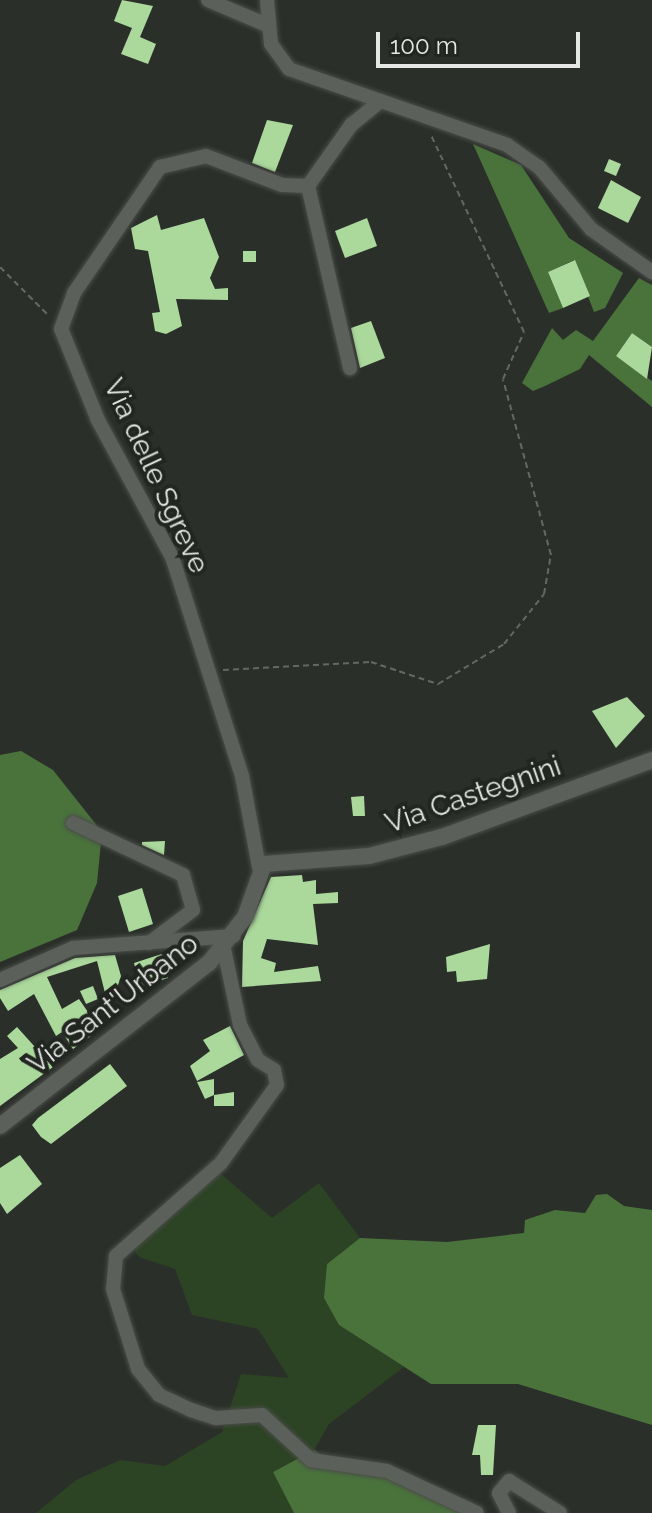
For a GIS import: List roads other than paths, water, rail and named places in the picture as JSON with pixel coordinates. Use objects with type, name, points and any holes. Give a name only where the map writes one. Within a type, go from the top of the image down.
[{"type":"street","points":[[208,0],[267,25]]},
{"type":"street","points":[[267,0],[267,25],[277,57],[289,69],[376,105],[435,122],[526,156],[591,229],[652,272]]},
{"type":"street","points":[[350,368],[308,186],[351,125],[376,105]]},
{"type":"street","name":"Via delle Sgreve","points":[[259,867],[242,776],[172,557],[98,420],[61,329],[74,293],[160,167],[183,158],[206,156],[282,185],[308,186]]},
{"type":"street","name":"Via Castegnini","points":[[259,867],[369,856],[442,837],[652,760]]},
{"type":"street","points":[[73,823],[183,875],[193,910],[145,946]]},
{"type":"street","name":"Via Sant'Urbano","points":[[0,1126],[229,942],[259,867]]},
{"type":"street","points":[[0,980],[73,948],[229,942],[240,1025],[258,1060],[274,1070],[277,1085],[221,1163],[116,1256],[113,1289],[138,1369],[159,1395],[191,1410],[216,1418],[262,1415],[311,1460],[387,1471],[477,1513]]},
{"type":"street","points":[[509,1513],[499,1493],[509,1481],[560,1513]]}]
